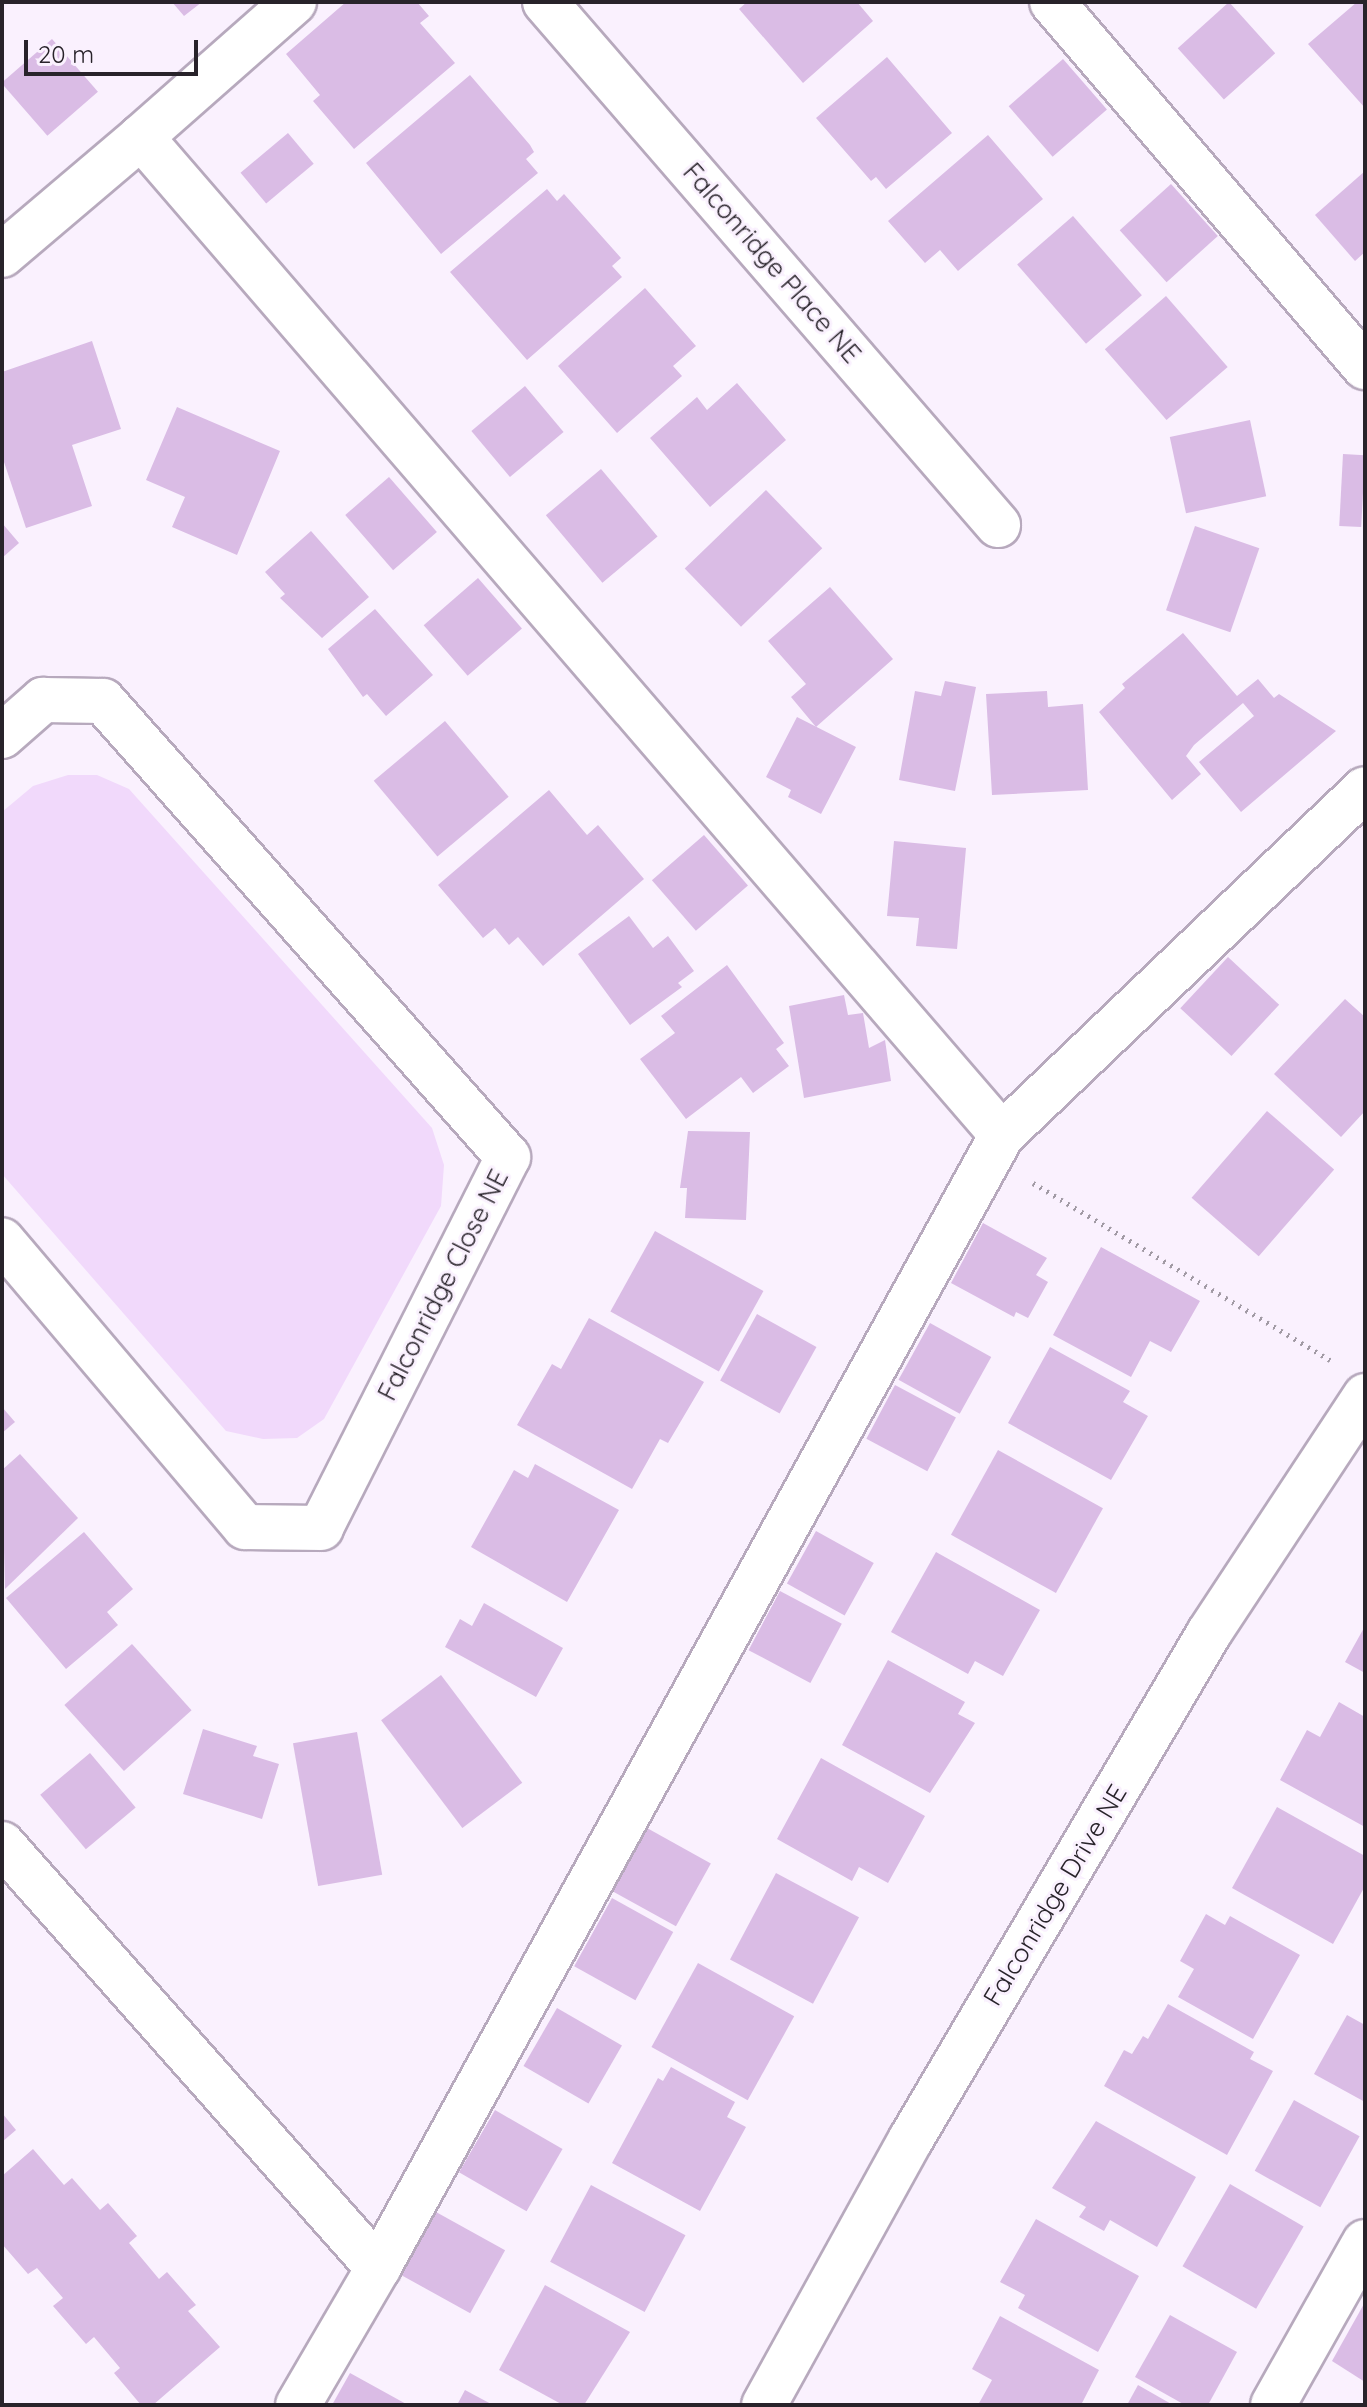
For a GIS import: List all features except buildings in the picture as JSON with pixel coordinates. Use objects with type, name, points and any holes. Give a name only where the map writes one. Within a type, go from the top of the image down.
[{"type":"street","points":[[2,255],[294,2]]},
{"type":"street","name":"Falconridge Place NE","points":[[545,2],[998,525]]},
{"type":"street","points":[[1052,2],[1365,367]]},
{"type":"street","points":[[141,137],[1002,1135]]},
{"type":"street","name":"Falconridge Close NE","points":[[2,736],[43,700],[103,701],[508,1157],[321,1528],[245,1527],[2,1240]]},
{"type":"street","points":[[298,2405],[378,2268],[1002,1135],[1365,789]]},
{"type":"street","name":"Falconridge Drive NE","points":[[764,2405],[911,2139],[1209,1633],[1353,1381]]},
{"type":"street","points":[[2,1844],[378,2268]]},
{"type":"street","points":[[1273,2405],[1365,2242]]},
{"type":"path","points":[[1002,1135],[1033,1183],[1353,1381]]},
{"type":"shaded area","points":[[68,775],[97,775],[129,789],[432,1128],[444,1165],[441,1206],[324,1419],[297,1438],[263,1439],[226,1431],[2,1174],[2,812],[33,786]]}]
